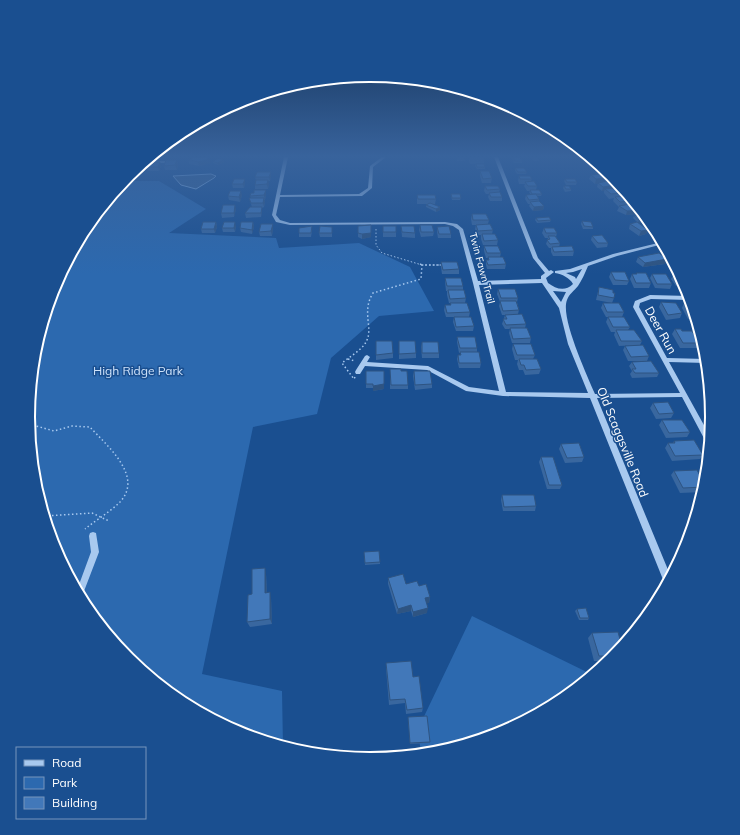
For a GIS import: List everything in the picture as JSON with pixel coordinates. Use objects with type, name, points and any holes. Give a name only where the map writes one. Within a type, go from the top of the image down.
[{"type":"street","name":"Twin Fawn Trail","points":[[278,196],[274,215],[275,219],[281,223],[445,223],[458,227],[462,231],[503,394]]},
{"type":"street","points":[[511,196],[536,258],[548,273]]},
{"type":"street","points":[[476,283],[543,281],[543,277],[548,273],[571,271],[615,255],[657,245]]},
{"type":"street","points":[[562,308],[564,299],[576,284],[586,266]]},
{"type":"street","points":[[557,272],[570,276],[576,284]]},
{"type":"street","name":"Old Scaggsville Road","points":[[543,281],[562,308],[571,344],[665,575]]},
{"type":"street","points":[[548,287],[556,290],[570,290]]},
{"type":"street","name":"Deer Run","points":[[682,298],[650,297],[637,302],[636,307],[638,315],[665,360],[704,432]]},
{"type":"street","points":[[358,372],[367,356]]},
{"type":"street","points":[[665,360],[700,360]]},
{"type":"street","points":[[363,364],[428,368],[468,390],[503,394],[593,396],[684,395]]},
{"type":"street","points":[[82,588],[95,552],[93,536]]},
{"type":"path","points":[[376,224],[377,249],[382,253],[422,265],[443,264]]},
{"type":"path","points":[[358,372],[354,379],[342,363],[366,343],[368,335],[367,302],[373,293],[421,279],[422,265]]},
{"type":"path","points":[[35,426],[54,431],[72,426],[90,428],[118,458],[127,473],[128,489],[120,502],[85,529]]},
{"type":"path","points":[[50,516],[92,513],[109,521]]},
{"type":"green space","name":"High Ridge Park","points":[[119,196],[184,196],[206,209],[169,233],[276,238],[279,248],[359,243],[410,267],[434,311],[379,316],[331,358],[317,414],[253,427],[202,674],[282,691],[283,741],[262,735],[222,718],[202,708],[166,683],[133,654],[91,604],[61,546],[46,504],[38,461],[35,418],[41,352],[53,310],[70,269],[91,231]]},
{"type":"green space","points":[[472,616],[587,672],[556,696],[537,708],[478,735],[420,749],[418,729]]},
{"type":"building","points":[[417,196],[435,196],[436,199],[418,199]]},
{"type":"building","points":[[451,196],[460,196],[461,198],[452,198]]},
{"type":"building","points":[[490,196],[502,197],[491,197]]},
{"type":"building","points":[[527,196],[537,196],[539,199],[529,200]]},
{"type":"building","points":[[622,196],[626,202],[620,202],[615,197]]},
{"type":"building","points":[[249,198],[264,198],[263,203],[251,203]]},
{"type":"building","points":[[539,201],[544,206],[534,207],[530,202]]},
{"type":"building","points":[[430,203],[440,207],[436,209],[426,205]]},
{"type":"building","points":[[628,204],[633,211],[627,211],[619,206]]},
{"type":"building","points":[[223,205],[235,205],[234,213],[221,213]]},
{"type":"building","points":[[250,207],[262,207],[261,213],[245,213]]},
{"type":"building","points":[[472,214],[486,214],[489,220],[473,220]]},
{"type":"building","points":[[634,216],[637,216],[640,220],[639,220]]},
{"type":"building","points":[[549,217],[551,220],[538,221],[536,218]]},
{"type":"building","points":[[582,221],[591,222],[593,227],[584,226]]},
{"type":"building","points":[[203,222],[216,222],[214,229],[201,229]]},
{"type":"building","points":[[224,222],[235,222],[234,228],[222,228]]},
{"type":"building","points":[[241,222],[253,222],[252,230],[240,228]]},
{"type":"building","points":[[637,222],[648,230],[641,231],[630,224]]},
{"type":"building","points":[[261,224],[273,224],[271,231],[259,232]]},
{"type":"building","points":[[490,224],[493,230],[478,231],[476,225]]},
{"type":"building","points":[[371,225],[371,233],[358,233],[358,226]]},
{"type":"building","points":[[420,225],[432,225],[434,232],[421,232]]},
{"type":"building","points":[[312,226],[311,233],[299,233],[299,228]]},
{"type":"building","points":[[320,226],[332,227],[332,233],[319,233]]},
{"type":"building","points":[[383,226],[396,226],[396,232],[383,232]]},
{"type":"building","points":[[401,226],[414,226],[415,233],[402,232]]},
{"type":"building","points":[[449,226],[451,234],[439,234],[437,227]]},
{"type":"building","points":[[544,228],[554,228],[557,233],[546,233]]},
{"type":"building","points":[[482,234],[495,234],[498,240],[484,241]]},
{"type":"building","points":[[602,235],[608,243],[598,243],[592,236]]},
{"type":"building","points":[[548,236],[555,236],[560,243],[550,244],[547,240],[550,239]]},
{"type":"building","points":[[484,246],[498,246],[501,253],[487,253]]},
{"type":"building","points":[[572,246],[574,251],[554,252],[552,247]]},
{"type":"building","points":[[659,253],[665,259],[645,263],[638,257]]},
{"type":"building","points":[[488,257],[503,257],[506,264],[488,265],[486,260],[489,260]]},
{"type":"building","points":[[441,262],[457,262],[459,269],[443,270]]},
{"type":"building","points":[[611,272],[625,272],[629,281],[615,280]]},
{"type":"building","points":[[636,273],[646,273],[651,283],[636,283],[632,274],[637,274]]},
{"type":"building","points":[[652,274],[666,274],[672,284],[657,284]]},
{"type":"building","points":[[445,278],[461,278],[463,286],[447,286]]},
{"type":"building","points":[[599,287],[613,290],[613,293],[615,293],[614,298],[598,295]]},
{"type":"building","points":[[498,289],[515,289],[518,298],[501,298]]},
{"type":"building","points":[[448,290],[464,290],[466,298],[450,299]]},
{"type":"building","points":[[500,301],[516,301],[519,310],[503,311]]},
{"type":"building","points":[[661,302],[676,303],[682,313],[668,315]]},
{"type":"building","points":[[450,303],[467,303],[470,312],[447,313],[445,305],[451,305]]},
{"type":"building","points":[[603,303],[619,303],[624,312],[607,312]]},
{"type":"building","points":[[522,314],[526,324],[506,325],[503,319],[507,319],[505,315]]},
{"type":"building","points":[[454,317],[471,317],[474,326],[456,327]]},
{"type":"building","points":[[608,317],[624,317],[630,327],[613,327]]},
{"type":"building","points":[[510,328],[527,328],[531,338],[513,339]]},
{"type":"building","points":[[675,329],[692,331],[697,343],[683,343]]},
{"type":"building","points":[[616,330],[634,330],[642,341],[621,341]]},
{"type":"building","points":[[457,337],[475,337],[477,348],[460,348]]},
{"type":"building","points":[[376,341],[392,341],[393,353],[376,355]]},
{"type":"building","points":[[399,341],[415,341],[416,353],[399,354]]},
{"type":"building","points":[[422,342],[438,342],[439,353],[422,353]]},
{"type":"building","points":[[513,344],[531,344],[535,355],[517,355]]},
{"type":"building","points":[[643,345],[649,356],[631,357],[625,346]]},
{"type":"building","points":[[460,352],[479,352],[481,363],[459,363],[458,355],[461,355]]},
{"type":"building","points":[[519,359],[537,359],[541,369],[526,370],[524,365],[521,365]]},
{"type":"building","points":[[651,361],[659,373],[635,373],[632,369],[636,369],[632,362]]},
{"type":"building","points":[[390,369],[401,369],[401,371],[407,371],[408,385],[391,385]]},
{"type":"building","points":[[366,371],[384,371],[384,384],[373,386],[373,384],[366,384]]},
{"type":"building","points":[[414,371],[430,371],[432,384],[415,385]]},
{"type":"building","points":[[668,402],[674,413],[659,414],[653,403]]},
{"type":"building","points":[[662,420],[682,420],[690,432],[669,433]]},
{"type":"building","points":[[694,440],[703,455],[675,456],[668,443],[675,443],[674,441]]},
{"type":"building","points":[[579,443],[584,457],[567,458],[561,444]]},
{"type":"building","points":[[541,457],[553,457],[562,485],[549,485]]},
{"type":"building","points":[[697,470],[700,476],[698,487],[683,488],[674,471]]},
{"type":"building","points":[[502,495],[534,495],[536,506],[504,507]]},
{"type":"building","points":[[379,551],[380,562],[365,563],[364,552]]},
{"type":"building","points":[[265,568],[265,593],[270,592],[270,619],[247,622],[248,595],[252,594],[252,569]]},
{"type":"building","points":[[403,574],[406,584],[417,581],[419,586],[426,584],[430,597],[425,598],[428,608],[413,612],[411,605],[398,609],[388,578]]},
{"type":"building","points":[[586,608],[589,618],[580,618],[577,609]]},
{"type":"building","points":[[618,632],[620,640],[604,657],[599,656],[592,633]]},
{"type":"building","points":[[411,661],[413,677],[419,676],[423,708],[407,710],[405,699],[390,700],[386,663]]},
{"type":"building","points":[[427,716],[430,742],[410,743],[408,717]]}]
